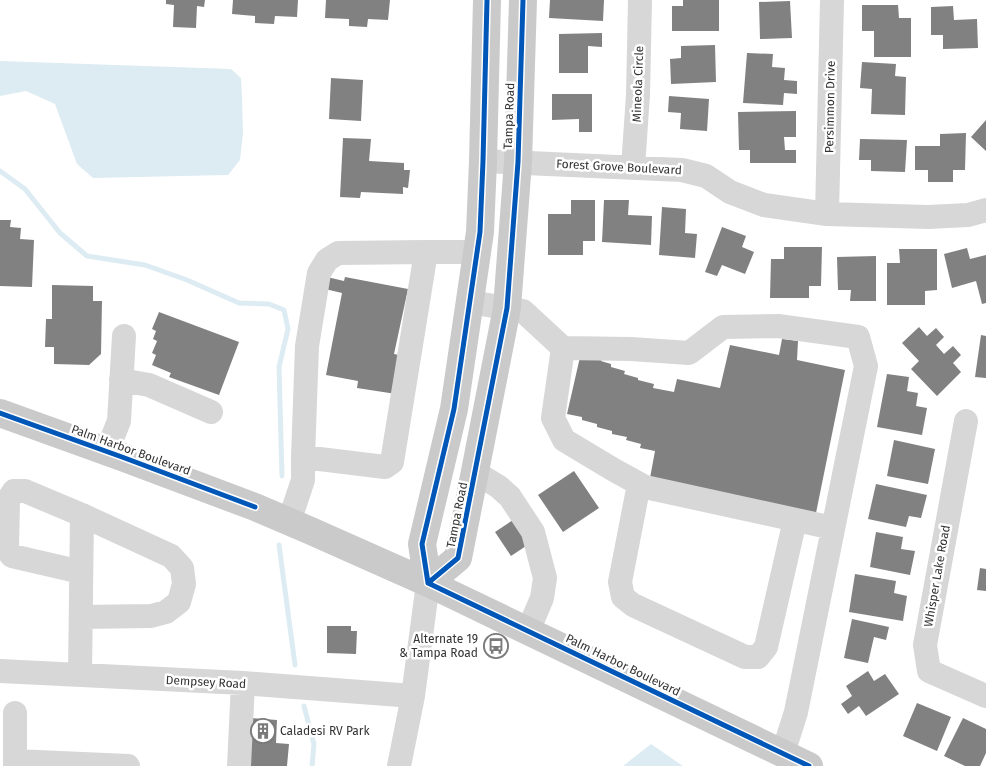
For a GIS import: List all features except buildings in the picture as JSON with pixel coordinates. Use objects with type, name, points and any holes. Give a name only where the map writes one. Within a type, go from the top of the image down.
[{"type":"main road","name":"Tampa Road","points":[[428,583],[422,544],[454,409],[480,232],[487,0]]},
{"type":"main road","name":"Tampa Road","points":[[428,583],[458,558],[507,308],[518,162],[523,0]]},
{"type":"main road","name":"Palm Harbor Boulevard","points":[[0,413],[255,507],[428,583],[798,762]]},
{"type":"street","name":"Mineola Circle","points":[[633,168],[638,95],[640,0]]},
{"type":"street","name":"Persimmon Drive","points":[[827,214],[832,0]]},
{"type":"street","name":"Forest Grove Boulevard","points":[[483,161],[682,170],[706,176],[730,192],[764,205],[827,214],[928,217],[968,215],[986,210]]},
{"type":"street","points":[[303,457],[385,467],[392,462],[426,252]]},
{"type":"street","points":[[289,522],[303,480],[307,346],[319,273],[327,260],[338,253],[477,252]]},
{"type":"street","points":[[470,302],[523,311],[563,348],[631,349],[689,353],[723,327],[778,326],[858,337],[866,366],[796,712],[798,762]]},
{"type":"street","points":[[107,451],[119,421],[124,336]]},
{"type":"street","points":[[563,348],[553,418],[564,440],[645,487],[833,528]]},
{"type":"street","points":[[121,380],[149,385],[211,412]]},
{"type":"street","name":"Whisper Lake Road","points":[[966,421],[925,645],[929,670],[986,696]]},
{"type":"street","points":[[475,475],[481,476],[500,486],[510,497],[533,532],[545,578],[542,598],[528,631]]},
{"type":"street","points":[[639,484],[620,582],[623,596],[633,605],[745,657],[758,657],[766,647],[795,520]]},
{"type":"street","points":[[81,572],[12,556],[7,550],[8,500],[14,490],[25,491],[171,556],[182,568],[184,584],[179,602],[166,612],[151,616],[81,618]]},
{"type":"street","points":[[80,675],[82,515]]},
{"type":"street","name":"Tampa Road","points":[[399,766],[413,696],[428,583]]},
{"type":"street","name":"Dempsey Road","points":[[0,671],[243,684],[413,696]]},
{"type":"street","points":[[239,766],[243,684]]},
{"type":"street","points":[[15,713],[15,763],[128,766]]},
{"type":"shaded area","points":[[0,61],[231,69],[241,78],[243,133],[240,160],[228,175],[93,178],[77,164],[55,104],[26,91],[0,96]]},
{"type":"shaded area","points":[[651,744],[683,766],[623,766]]},
{"type":"waterway","points":[[0,171],[25,189],[60,233],[87,256],[145,265],[187,280],[239,303],[269,304],[284,310],[288,329],[279,367],[282,476]]},
{"type":"waterway","points":[[279,545],[295,665]]},
{"type":"waterway","points":[[304,706],[314,744],[312,766]]},
{"type":"cycle path","points":[[428,583],[422,544],[454,409],[480,232],[487,0]]},
{"type":"cycle path","points":[[428,583],[458,558],[507,308],[518,162],[523,0]]},
{"type":"cycle path","points":[[0,413],[255,507]]},
{"type":"cycle path","points":[[428,583],[809,766]]},
{"type":"place","name":"Alternate 19 & Tampa Road","points":[[496,646]]},
{"type":"place","name":"Caladesi RV Park","points":[[263,731]]}]
